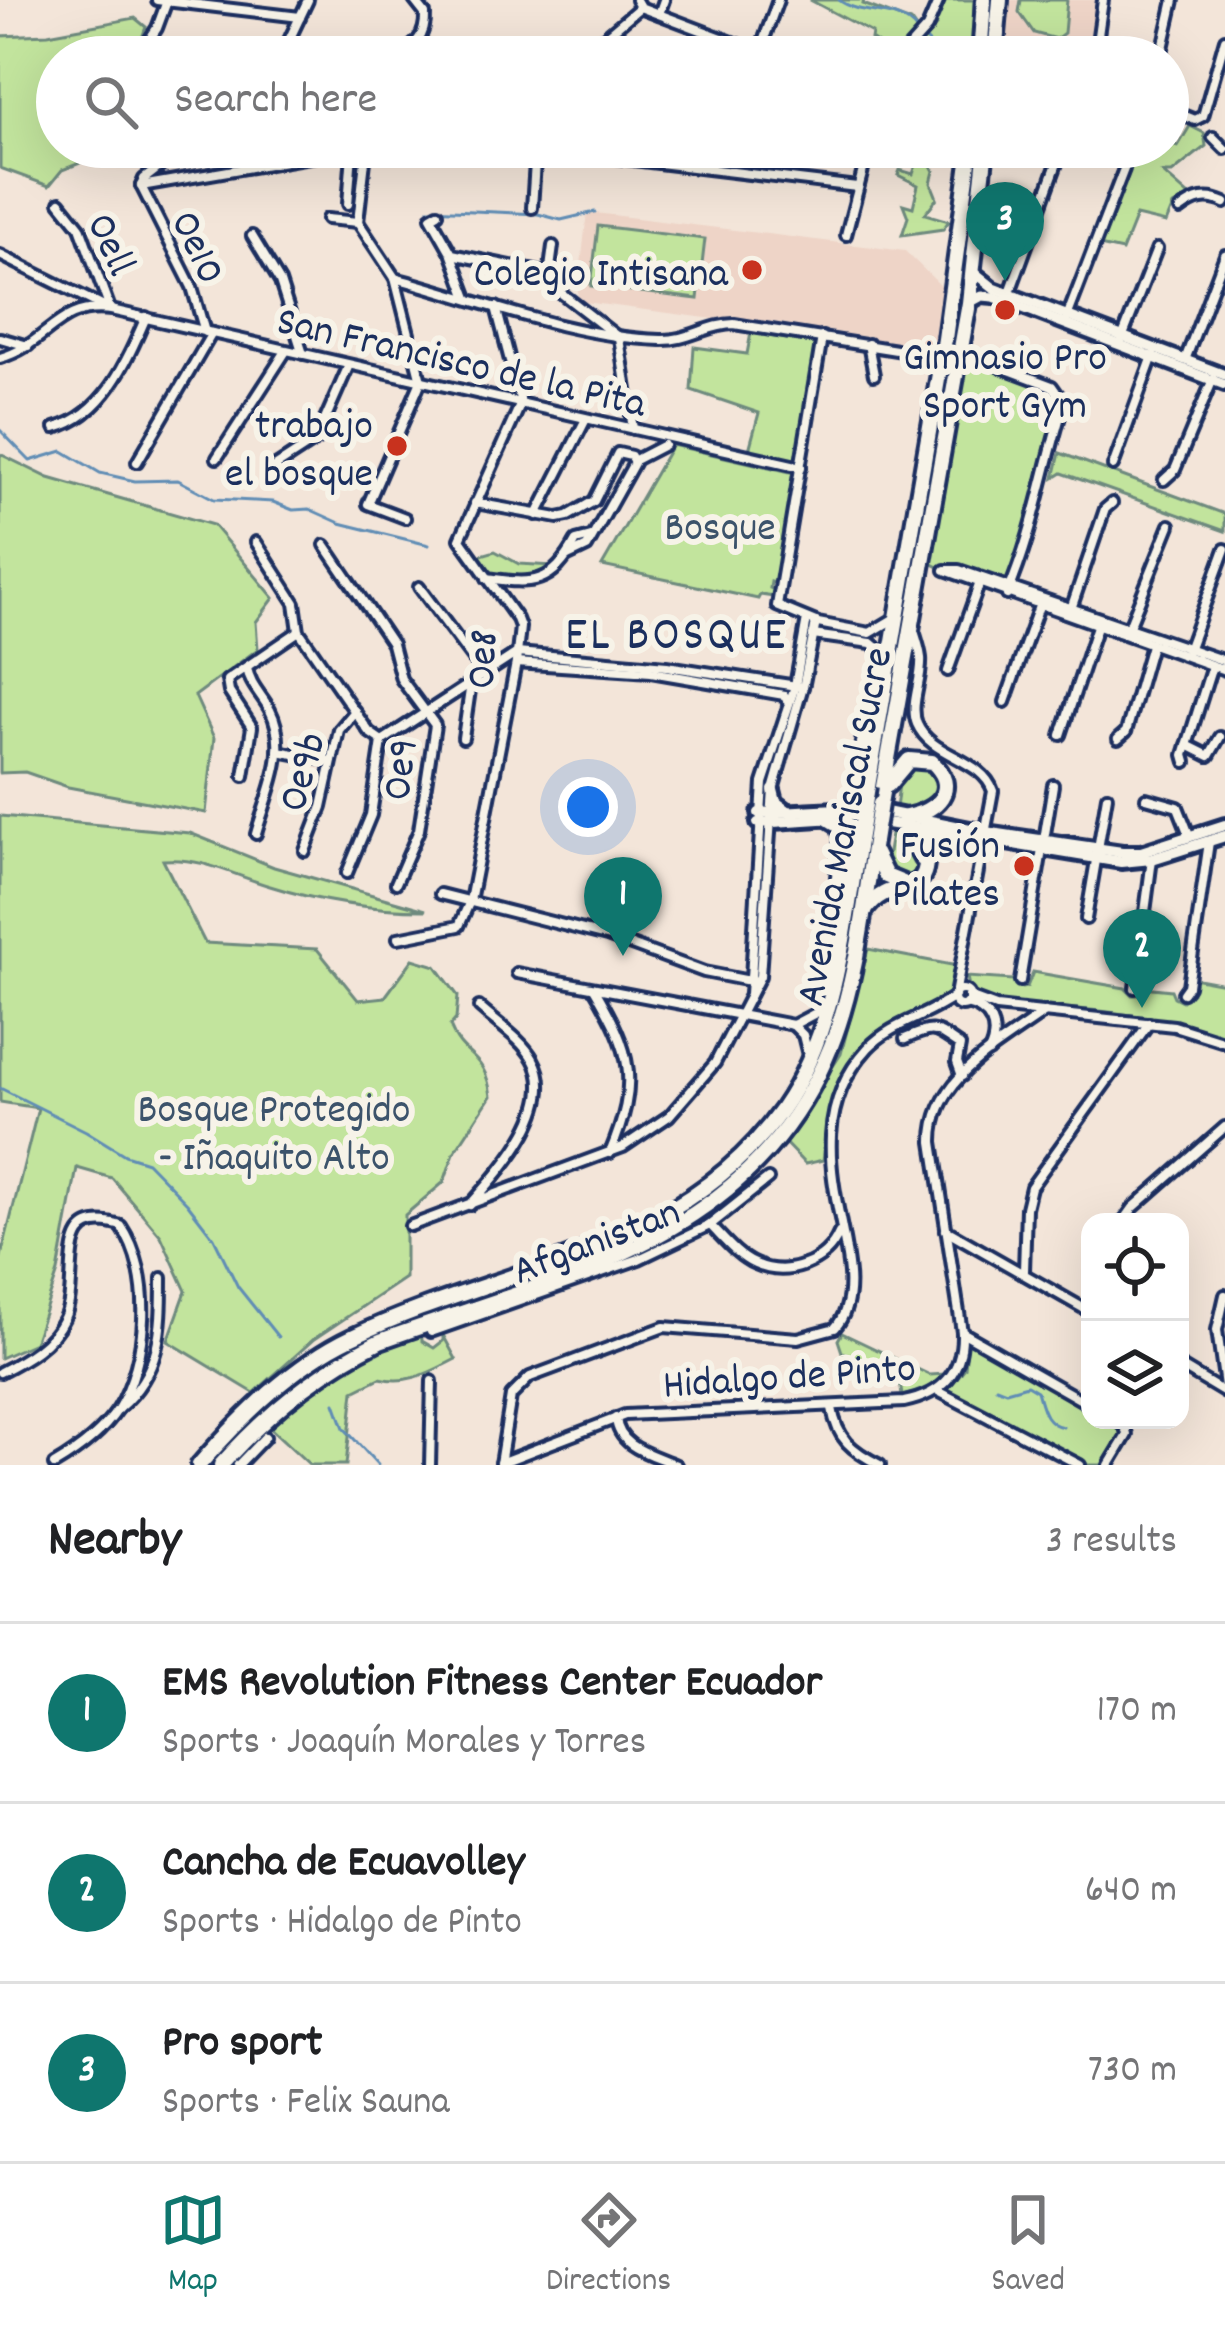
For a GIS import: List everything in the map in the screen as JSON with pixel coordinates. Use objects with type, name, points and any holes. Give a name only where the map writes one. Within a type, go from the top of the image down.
[{"type":"main road","points":[[981,36],[984,0]]},
{"type":"main road","points":[[997,36],[1000,0]]},
{"type":"main road","name":"Avenida Mariscal Sucre","points":[[221,1465],[307,1383],[343,1359],[653,1241],[698,1215],[770,1149],[796,1117],[843,1012],[862,916],[883,672],[898,614],[942,357],[968,168]]},
{"type":"main road","name":"Avenida Mariscal Sucre","points":[[842,812],[872,790],[913,626],[969,303],[984,168]]},
{"type":"main road","points":[[872,790],[909,760],[925,759],[938,766],[946,784],[941,801],[904,820]]},
{"type":"main road","points":[[773,790],[776,802],[788,811]]},
{"type":"main road","points":[[764,818],[788,811],[842,812],[1095,853],[1121,862],[1225,836]]},
{"type":"main road","points":[[764,818],[842,812]]},
{"type":"main road","points":[[830,1002],[842,838],[837,823],[842,812]]},
{"type":"main road","points":[[904,820],[937,832],[985,836]]},
{"type":"main road","points":[[868,848],[889,879],[903,883],[916,877],[922,859],[904,820]]},
{"type":"main road","points":[[1151,855],[1225,825]]},
{"type":"main road","points":[[862,916],[881,892],[920,880],[928,863],[925,843],[937,832]]},
{"type":"main road","name":"Avenida Mariscal Sucre","points":[[199,1465],[233,1425],[297,1371],[352,1337],[604,1243],[688,1199],[758,1138],[783,1107],[830,1002],[868,848]]},
{"type":"street","points":[[157,0],[300,17]]},
{"type":"street","points":[[291,36],[308,0]]},
{"type":"street","points":[[414,0],[425,14],[421,36]]},
{"type":"street","points":[[659,14],[664,0]]},
{"type":"street","points":[[765,36],[778,0]]},
{"type":"street","points":[[919,36],[939,0]]},
{"type":"street","points":[[1098,36],[1103,0]]},
{"type":"street","points":[[1166,36],[1174,0]]},
{"type":"street","points":[[151,36],[173,1]]},
{"type":"street","points":[[603,36],[638,3],[717,36]]},
{"type":"street","points":[[1189,118],[1203,116],[1225,39]]},
{"type":"street","points":[[1213,137],[1225,149]]},
{"type":"street","points":[[141,186],[158,168]]},
{"type":"street","points":[[141,186],[246,168]]},
{"type":"street","points":[[348,204],[351,168]]},
{"type":"street","points":[[364,168],[358,222],[395,278],[421,381],[368,504],[405,518]]},
{"type":"street","points":[[532,208],[535,168]]},
{"type":"street","points":[[710,168],[857,187]]},
{"type":"street","points":[[845,235],[863,168]]},
{"type":"street","points":[[1008,298],[1055,168]]},
{"type":"street","points":[[1066,320],[1124,169]]},
{"type":"street","name":"Oe10","points":[[137,462],[208,332],[192,287],[141,186]]},
{"type":"street","points":[[1180,210],[1194,199],[1225,203]]},
{"type":"street","name":"Oell","points":[[60,202],[80,227],[111,310]]},
{"type":"street","points":[[438,213],[430,217],[452,254],[468,298]]},
{"type":"street","points":[[327,219],[358,222]]},
{"type":"street","points":[[252,236],[280,282],[304,355]]},
{"type":"street","points":[[549,276],[553,246]]},
{"type":"street","points":[[1121,340],[1156,249]]},
{"type":"street","points":[[452,254],[549,276],[562,294],[619,338],[633,429]]},
{"type":"street","name":"San Francisco de la Pita","points":[[0,255],[111,310]]},
{"type":"street","points":[[1185,360],[1225,255]]},
{"type":"street","points":[[973,272],[1008,298],[1218,376]]},
{"type":"street","points":[[395,278],[619,338],[676,339],[721,324],[942,357]]},
{"type":"street","points":[[0,358],[30,346],[75,310],[76,293]]},
{"type":"street","points":[[969,303],[987,296],[1008,298]]},
{"type":"street","points":[[496,307],[521,404]]},
{"type":"street","name":"San Francisco de la Pita","points":[[75,310],[146,317],[801,467]]},
{"type":"street","points":[[55,428],[92,411],[146,317]]},
{"type":"street","points":[[822,337],[777,602],[780,609],[811,621],[870,633],[898,614]]},
{"type":"street","points":[[0,338],[30,346]]},
{"type":"street","points":[[868,344],[874,375]]},
{"type":"street","points":[[218,458],[286,351]]},
{"type":"street","points":[[1155,353],[1185,360],[1218,376],[1225,385]]},
{"type":"street","points":[[1113,466],[1155,353]]},
{"type":"street","points":[[980,358],[1052,386],[1064,403],[1044,488],[1009,591]]},
{"type":"street","points":[[276,466],[316,440],[349,365]]},
{"type":"street","points":[[1164,479],[1175,470],[1218,376]]},
{"type":"street","name":"Oe8","points":[[470,901],[520,627],[460,539],[521,404]]},
{"type":"street","points":[[536,515],[586,419]]},
{"type":"street","points":[[487,578],[534,584],[568,556],[576,541],[591,537],[634,460],[664,445]]},
{"type":"street","points":[[595,502],[618,453],[634,460]]},
{"type":"street","points":[[475,503],[562,518],[595,502],[613,503]]},
{"type":"street","points":[[595,502],[603,517]]},
{"type":"street","points":[[1070,612],[1105,508],[1112,503]]},
{"type":"street","points":[[1127,632],[1170,525]]},
{"type":"street","points":[[256,542],[292,598],[299,631],[374,738],[382,741]]},
{"type":"street","name":"Oe9","points":[[325,545],[392,644],[400,680],[435,730],[419,830],[396,883]]},
{"type":"street","points":[[1187,653],[1225,549]]},
{"type":"street","points":[[1225,666],[1187,653],[1070,612],[1009,591],[979,585],[946,570],[959,570],[1009,591],[1039,606],[1070,612],[1212,666],[1225,666]]},
{"type":"street","points":[[948,671],[979,585]]},
{"type":"street","points":[[419,587],[483,673]]},
{"type":"street","points":[[1005,702],[1039,606]]},
{"type":"street","points":[[410,1226],[609,1154],[661,1122],[715,1064],[754,981],[767,913],[764,818],[813,635],[811,621]]},
{"type":"street","points":[[754,981],[769,760],[799,686],[811,621]]},
{"type":"street","points":[[913,626],[921,657],[916,721],[934,743],[989,780],[994,798],[961,998]]},
{"type":"street","points":[[1061,735],[1097,626]]},
{"type":"street","points":[[244,776],[252,727],[226,684],[299,631]]},
{"type":"street","points":[[813,635],[871,643],[883,672]]},
{"type":"street","points":[[1118,739],[1126,732],[1151,645]]},
{"type":"street","points":[[347,873],[371,814],[382,741],[505,658],[668,665],[799,686]]},
{"type":"street","points":[[516,658],[651,672],[784,695],[789,704]]},
{"type":"street","points":[[248,665],[250,679],[272,714],[278,752],[277,773],[256,834]]},
{"type":"street","points":[[1186,762],[1212,666]]},
{"type":"street","points":[[463,738],[471,681]]},
{"type":"street","name":"Oe9b","points":[[305,851],[323,805],[338,730],[355,711]]},
{"type":"street","points":[[1187,745],[1209,756],[1220,737]]},
{"type":"street","points":[[278,752],[331,761]]},
{"type":"street","points":[[1019,981],[1053,784]]},
{"type":"street","points":[[1086,919],[1107,796]]},
{"type":"street","points":[[1146,798],[1178,807],[1190,837]]},
{"type":"street","points":[[1183,994],[1209,841]]},
{"type":"street","points":[[1135,988],[1151,855]]},
{"type":"street","points":[[440,894],[607,936],[731,979],[754,981]]},
{"type":"street","points":[[398,938],[456,928],[470,901]]},
{"type":"street","points":[[731,979],[747,970],[754,950]]},
{"type":"street","points":[[518,973],[793,1025],[806,1040],[808,1059]]},
{"type":"street","points":[[594,987],[620,1032],[629,1060],[629,1096],[609,1154]]},
{"type":"street","points":[[961,998],[990,1018],[994,1040],[988,1054]]},
{"type":"street","points":[[500,1464],[511,1396],[530,1377],[664,1327],[798,1337],[835,1328],[850,1299],[828,1146],[841,1090],[872,1044],[900,1023],[961,998],[984,1005],[1185,1028],[1225,1042]]},
{"type":"street","points":[[793,1025],[830,1002]]},
{"type":"street","points":[[469,1206],[521,1142],[539,1088],[537,1068],[526,1048],[479,1007]]},
{"type":"street","name":"Hidalgo de Pinto","points":[[500,1464],[616,1418],[904,1402],[938,1391],[959,1362],[962,1332],[933,1122],[943,1096],[962,1076],[1045,1012]]},
{"type":"street","points":[[1024,1271],[1031,1187],[1149,1023]]},
{"type":"street","points":[[905,1039],[937,1029],[945,1040],[960,1046],[957,1062],[962,1076]]},
{"type":"street","points":[[1129,1213],[1225,1127]]},
{"type":"street","name":"Afganistan","points":[[431,1332],[608,1272],[710,1225],[768,1179]]},
{"type":"street","points":[[0,1372],[38,1351],[61,1324],[72,1295],[76,1236],[88,1225],[116,1224],[124,1229],[136,1262],[142,1324],[138,1356],[118,1409]]},
{"type":"street","points":[[710,1225],[742,1256],[771,1268],[801,1266],[823,1258],[842,1228]]},
{"type":"street","points":[[945,1230],[1081,1306]]},
{"type":"street","points":[[947,1244],[959,1238]]},
{"type":"street","points":[[53,1465],[92,1439],[136,1394],[153,1364],[162,1329],[162,1278]]},
{"type":"street","points":[[1225,1295],[1216,1330],[1225,1390]]},
{"type":"street","points":[[962,1332],[1081,1400]]},
{"type":"street","points":[[1189,1371],[1225,1390]]},
{"type":"street","points":[[430,1465],[432,1381]]},
{"type":"street","points":[[938,1391],[1080,1465]]},
{"type":"street","points":[[832,1408],[841,1438],[880,1465]]},
{"type":"street","points":[[616,1418],[624,1441],[674,1465]]},
{"type":"street","points":[[1109,1465],[1126,1429]]},
{"type":"street","points":[[238,1465],[266,1438]]},
{"type":"shaded area","points":[[1010,0],[1097,0],[1093,36],[1007,36]]},
{"type":"shaded area","name":"Colegio Intisana","points":[[587,212],[905,251],[943,288],[934,348],[577,301]]},
{"type":"green space","points":[[810,0],[864,0],[863,4],[911,22],[918,32],[914,36],[872,33]]},
{"type":"green space","points":[[937,0],[974,0],[973,36],[927,36],[935,27],[928,26]]},
{"type":"green space","points":[[1021,0],[1067,0],[1064,33],[1034,33],[1019,12]]},
{"type":"green space","points":[[135,18],[146,27],[143,36],[36,36],[36,168],[67,168],[49,186],[0,168],[0,36],[48,34]]},
{"type":"green space","points":[[1189,128],[1204,133],[1206,146],[1189,160]]},
{"type":"green space","points":[[915,168],[932,168],[931,183],[937,198],[925,214],[949,221],[943,229],[902,235],[908,217],[903,204],[913,207],[918,185],[898,175],[900,170],[913,174]]},
{"type":"green space","points":[[1127,168],[1178,168],[1163,173],[1190,197],[1173,206],[1166,223],[1136,216],[1122,251],[1099,246]]},
{"type":"green space","points":[[598,226],[705,239],[698,299],[591,286]]},
{"type":"green space","points":[[751,333],[818,344],[802,462],[749,450],[759,413],[691,390],[694,347],[747,354]]},
{"type":"green space","points":[[958,363],[988,364],[1052,386],[1064,403],[1011,587],[925,560]]},
{"type":"green space","name":"Bosque","points":[[672,445],[799,474],[778,584],[771,582],[774,597],[760,595],[758,599],[602,566]]},
{"type":"green space","points":[[1060,453],[1225,514],[1225,531],[1062,473],[1054,478]]},
{"type":"green space","points":[[0,454],[49,478],[213,525],[274,598],[256,622],[258,649],[195,696],[214,738],[206,813],[68,787],[25,772],[0,773]]},
{"type":"green space","points":[[495,551],[519,564],[554,566],[532,577],[503,578],[478,556]]},
{"type":"green space","points":[[911,767],[934,767],[941,795],[910,813],[896,809],[899,783]]},
{"type":"green space","name":"Bosque Protegido - Iñaquito Alto","points":[[0,816],[190,833],[274,867],[426,910],[328,901],[204,864],[163,860],[205,943],[317,949],[358,1000],[385,997],[413,959],[436,966],[458,996],[456,1019],[450,1026],[484,1071],[491,1096],[454,1153],[444,1182],[405,1215],[405,1278],[314,1339],[254,1393],[168,1341],[186,1291],[161,1236],[112,1178],[77,1168],[58,1272],[34,1343],[0,1358],[0,1261],[38,1108],[0,1102]]},
{"type":"green space","points":[[892,829],[903,836],[919,861],[910,878],[892,874],[887,858]]},
{"type":"green space","points":[[868,949],[957,966],[951,995],[893,1024],[861,1052],[842,1083],[823,1160],[805,1164],[784,1142],[841,1054]]},
{"type":"green space","points":[[1033,972],[1125,988],[1132,995],[1140,995],[1142,987],[1171,990],[1182,1001],[1192,993],[1193,978],[1225,984],[1225,1038],[1136,1016],[982,1001],[970,992],[967,977],[1013,980],[1022,988]]},
{"type":"green space","points":[[421,1327],[422,1341],[434,1348],[443,1335],[456,1359],[419,1376],[380,1378],[354,1391],[346,1465],[310,1465],[266,1424],[318,1381]]},
{"type":"green space","points":[[842,1333],[930,1375],[945,1374],[924,1391],[902,1396],[899,1373],[842,1352],[838,1340]]},
{"type":"green space","points":[[968,1340],[1081,1405],[1081,1429],[1123,1429],[1123,1438],[1106,1465],[1086,1465],[947,1390],[965,1368]]},
{"type":"waterway","points":[[839,0],[901,18],[917,31]]},
{"type":"waterway","points":[[429,209],[538,214],[561,220],[595,212]]},
{"type":"waterway","points":[[0,430],[30,461],[63,451],[100,473],[135,481],[178,480],[214,499],[309,509],[340,523],[429,545]]},
{"type":"waterway","points":[[0,1088],[125,1155],[147,1162],[214,1238],[238,1287],[278,1337]]},
{"type":"waterway","points":[[996,1387],[1006,1391],[1027,1385],[1037,1391],[1048,1419],[1063,1427]]},
{"type":"waterway","points":[[335,1403],[344,1428],[378,1465]]},
{"type":"place","name":"Colegio Intisana","points":[[752,270]]},
{"type":"place","name":"Pro sport","points":[[1005,281]]},
{"type":"place","name":"Gimnasio Pro Sport Gym","points":[[1005,310]]},
{"type":"place","name":"trabajo el bosque","points":[[397,446]]},
{"type":"place","name":"Fusión Pilates","points":[[1024,866]]},
{"type":"place","name":"EMS Revolution Fitness Center Ecuador","points":[[623,956]]},
{"type":"place","name":"Cancha de Ecuavolley","points":[[1142,1008]]},
{"type":"district","name":"EL BOSQUE","points":[[677,631]]}]
